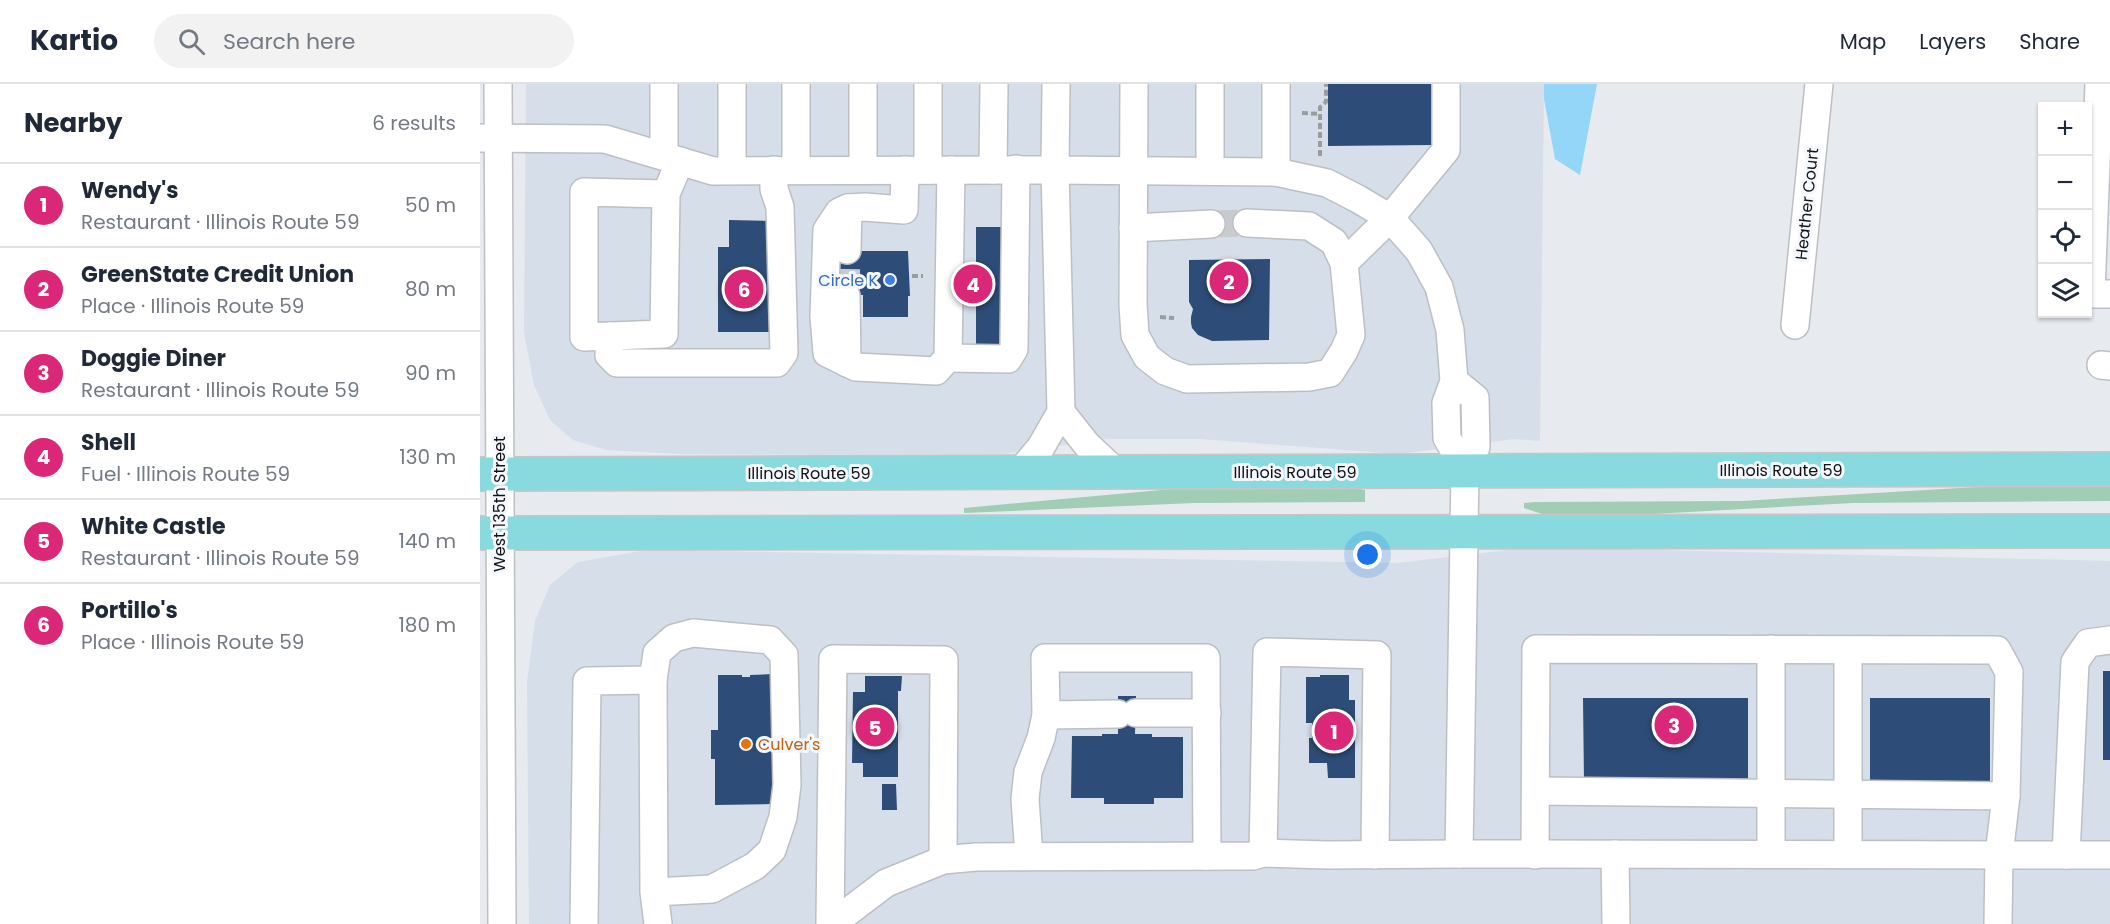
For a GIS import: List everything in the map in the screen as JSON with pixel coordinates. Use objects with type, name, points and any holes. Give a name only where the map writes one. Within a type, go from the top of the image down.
[{"type":"main road","name":"Illinois Route 59","points":[[489,474],[2110,470]]},
{"type":"main road","points":[[489,533],[2110,531]]},
{"type":"street","name":"West 135th Street","points":[[498,84],[489,139],[489,533],[502,924]]},
{"type":"street","points":[[664,84],[672,159],[666,194],[664,334],[584,336],[584,192],[666,194]]},
{"type":"street","points":[[732,84],[732,170]]},
{"type":"street","points":[[610,336],[609,355],[617,363],[777,363],[784,353],[780,207],[774,189],[785,170],[796,84]]},
{"type":"street","points":[[863,84],[863,170]]},
{"type":"street","points":[[928,84],[928,170],[948,358],[936,371],[856,367],[827,353],[824,316],[827,230],[838,213],[848,208],[904,210],[928,170]]},
{"type":"street","points":[[948,358],[1008,360],[1014,349],[1005,170],[993,84]]},
{"type":"street","points":[[1020,472],[1041,447],[1061,412],[1055,170],[1056,84]]},
{"type":"street","points":[[1134,84],[1133,305],[1135,335],[1147,357],[1165,371],[1187,378],[1309,377],[1330,373],[1351,335],[1344,263],[1334,242],[1309,226],[1247,223]]},
{"type":"street","points":[[1210,84],[1210,171]]},
{"type":"street","points":[[1276,84],[1276,172]]},
{"type":"street","points":[[1344,263],[1390,218],[1446,150],[1446,84]]},
{"type":"street","name":"Heather Court","points":[[1795,325],[1819,84]]},
{"type":"street","points":[[2099,84],[2091,294],[2110,294]]},
{"type":"street","points":[[489,139],[605,139],[713,171],[1276,172],[1327,183],[1390,218],[1419,251],[1439,287],[1450,330],[1454,381],[1446,403],[1447,438],[1465,471],[1459,854]]},
{"type":"street","points":[[847,250],[848,208]]},
{"type":"street","points":[[1133,228],[1211,224]]},
{"type":"street","points":[[846,296],[847,363]]},
{"type":"street","points":[[1061,412],[1087,445],[1116,472]]},
{"type":"street","points":[[654,892],[712,890],[755,866],[772,850],[783,817],[787,785],[784,655],[771,640],[693,633],[674,638],[657,653],[653,680],[654,892],[658,924]]},
{"type":"street","points":[[2066,855],[2075,662],[2088,643],[2110,640]]},
{"type":"street","points":[[1535,855],[1536,649],[1998,650],[2008,672],[2006,796],[1999,855],[1998,924]]},
{"type":"street","points":[[1770,854],[1771,650]]},
{"type":"street","points":[[1848,650],[1848,854]]},
{"type":"street","points":[[1263,853],[1267,652],[1377,655],[1376,855]]},
{"type":"street","points":[[1029,856],[1025,826],[1026,790],[1028,772],[1041,738],[1046,715],[1045,658],[1206,658],[1207,856]]},
{"type":"street","points":[[831,924],[833,660],[944,660],[943,860]]},
{"type":"street","points":[[584,924],[587,681],[653,680]]},
{"type":"street","points":[[1046,715],[1207,713]]},
{"type":"street","points":[[1536,791],[2006,796]]},
{"type":"street","points":[[831,924],[886,883],[943,860],[976,857],[1253,856],[1263,853],[2110,855]]},
{"type":"street","points":[[1615,854],[1616,924]]},
{"type":"path","points":[[1320,157],[1320,107],[1326,102],[1326,84]]},
{"type":"path","points":[[1298,113],[1320,114]]},
{"type":"shaded area","points":[[526,84],[1544,84],[1540,441],[1514,439],[1399,454],[1201,439],[1107,439],[1003,454],[814,455],[680,454],[606,450],[573,440],[550,420],[534,385],[524,332]]},
{"type":"shaded area","points":[[1534,547],[2110,561],[2110,924],[529,924],[527,682],[535,621],[550,585],[578,562],[647,550],[1397,563]]},
{"type":"green space","points":[[2110,486],[2110,501],[1853,503],[1616,516],[1551,517],[1524,508],[1524,503],[1536,502],[1742,501],[1977,487]]},
{"type":"green space","points":[[1355,488],[1365,490],[1365,502],[1194,503],[964,513],[964,508],[1172,489]]},
{"type":"water","points":[[1544,84],[1597,84],[1580,175],[1555,159],[1544,99]]},
{"type":"building","points":[[1328,84],[1433,84],[1433,145],[1328,146]]},
{"type":"building","points":[[729,220],[770,221],[771,332],[718,332],[718,247],[729,247]]},
{"type":"building","points":[[976,227],[1004,227],[1004,348],[976,348]]},
{"type":"building","points":[[837,251],[908,251],[910,296],[908,296],[908,317],[863,317],[863,295],[836,295]]},
{"type":"building","points":[[1270,259],[1269,340],[1212,341],[1198,335],[1191,323],[1193,309],[1189,302],[1189,260]]},
{"type":"building","points":[[2103,671],[2110,671],[2110,760],[2103,760]]},
{"type":"building","name":"Culver's","points":[[774,674],[774,804],[715,805],[715,759],[711,759],[711,730],[718,730],[718,675],[750,677],[750,675]]},
{"type":"building","points":[[1320,675],[1349,675],[1349,700],[1355,700],[1355,778],[1328,778],[1327,763],[1309,763],[1309,738],[1312,738],[1312,723],[1306,723],[1306,677],[1320,677]]},
{"type":"building","points":[[865,676],[902,676],[901,691],[898,691],[898,777],[863,777],[863,763],[852,763],[853,692],[865,692]]},
{"type":"building","points":[[1118,696],[1136,696],[1135,734],[1152,734],[1152,737],[1183,737],[1183,798],[1154,798],[1154,804],[1104,804],[1104,798],[1071,798],[1072,736],[1118,734]]},
{"type":"building","points":[[1583,698],[1748,698],[1748,781],[1584,781]]},
{"type":"building","points":[[1870,698],[1990,698],[1990,782],[1870,783]]},
{"type":"building","points":[[882,784],[896,784],[897,810],[882,810]]},
{"type":"tunnel","points":[[1211,224],[1247,223]]},
{"type":"tunnel","points":[[846,296],[847,250]]},
{"type":"place","name":"Circle K","points":[[890,280]]},
{"type":"place","name":"GreenState Credit Union","points":[[1229,281]]},
{"type":"place","name":"Shell","points":[[973,284]]},
{"type":"place","name":"Portillo's","points":[[744,289]]},
{"type":"place","name":"Doggie Diner","points":[[1674,725]]},
{"type":"place","name":"White Castle","points":[[875,727]]},
{"type":"place","name":"Wendy's","points":[[1334,731]]},
{"type":"place","name":"Culver's","points":[[746,744]]}]
